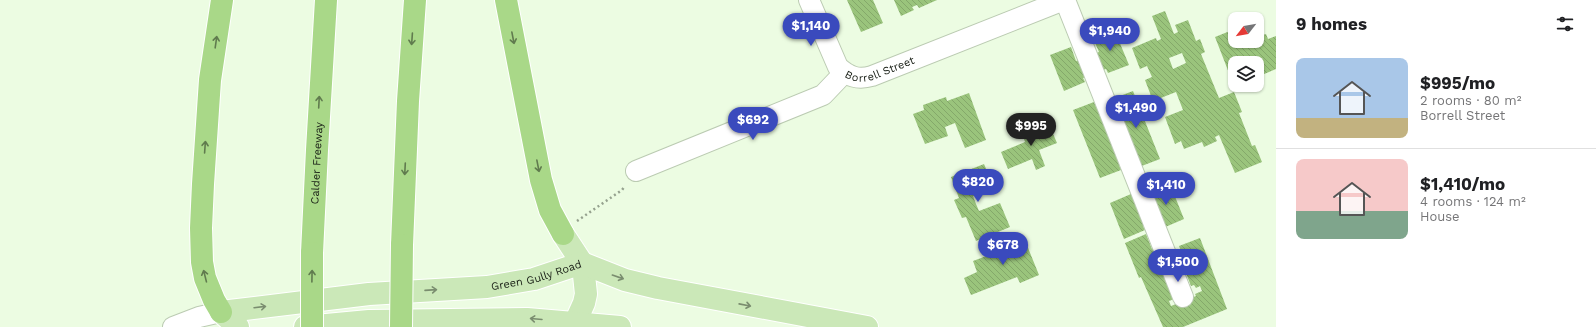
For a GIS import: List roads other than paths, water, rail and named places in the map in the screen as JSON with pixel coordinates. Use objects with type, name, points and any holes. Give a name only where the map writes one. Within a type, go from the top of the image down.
[{"type":"highway","points":[[221,312],[214,300],[205,278],[202,262],[201,228],[202,184],[210,80],[222,0]]},
{"type":"highway","name":"Calder Freeway","points":[[312,327],[312,253],[326,0]]},
{"type":"highway","points":[[401,327],[402,245],[407,123],[415,0]]},
{"type":"highway","points":[[506,0],[541,180],[550,210],[567,229]]},
{"type":"main road","points":[[567,229],[582,263],[586,294],[584,303],[575,323]]},
{"type":"main road","name":"Green Gully Road","points":[[221,312],[369,294],[487,287],[534,278],[582,263],[625,280],[658,288],[868,327]]},
{"type":"main road","points":[[221,312],[238,327]]},
{"type":"main road","points":[[305,327],[369,321],[527,319],[620,327]]},
{"type":"street","points":[[809,0],[833,58],[838,67],[844,73]]},
{"type":"street","points":[[1065,0],[1182,297]]},
{"type":"street","name":"Borrell Street","points":[[636,171],[822,95],[844,73],[853,78],[872,76],[1065,0]]},
{"type":"street","points":[[173,327],[199,317],[221,312]]},
{"type":"street","points":[[372,327],[466,319]]}]
